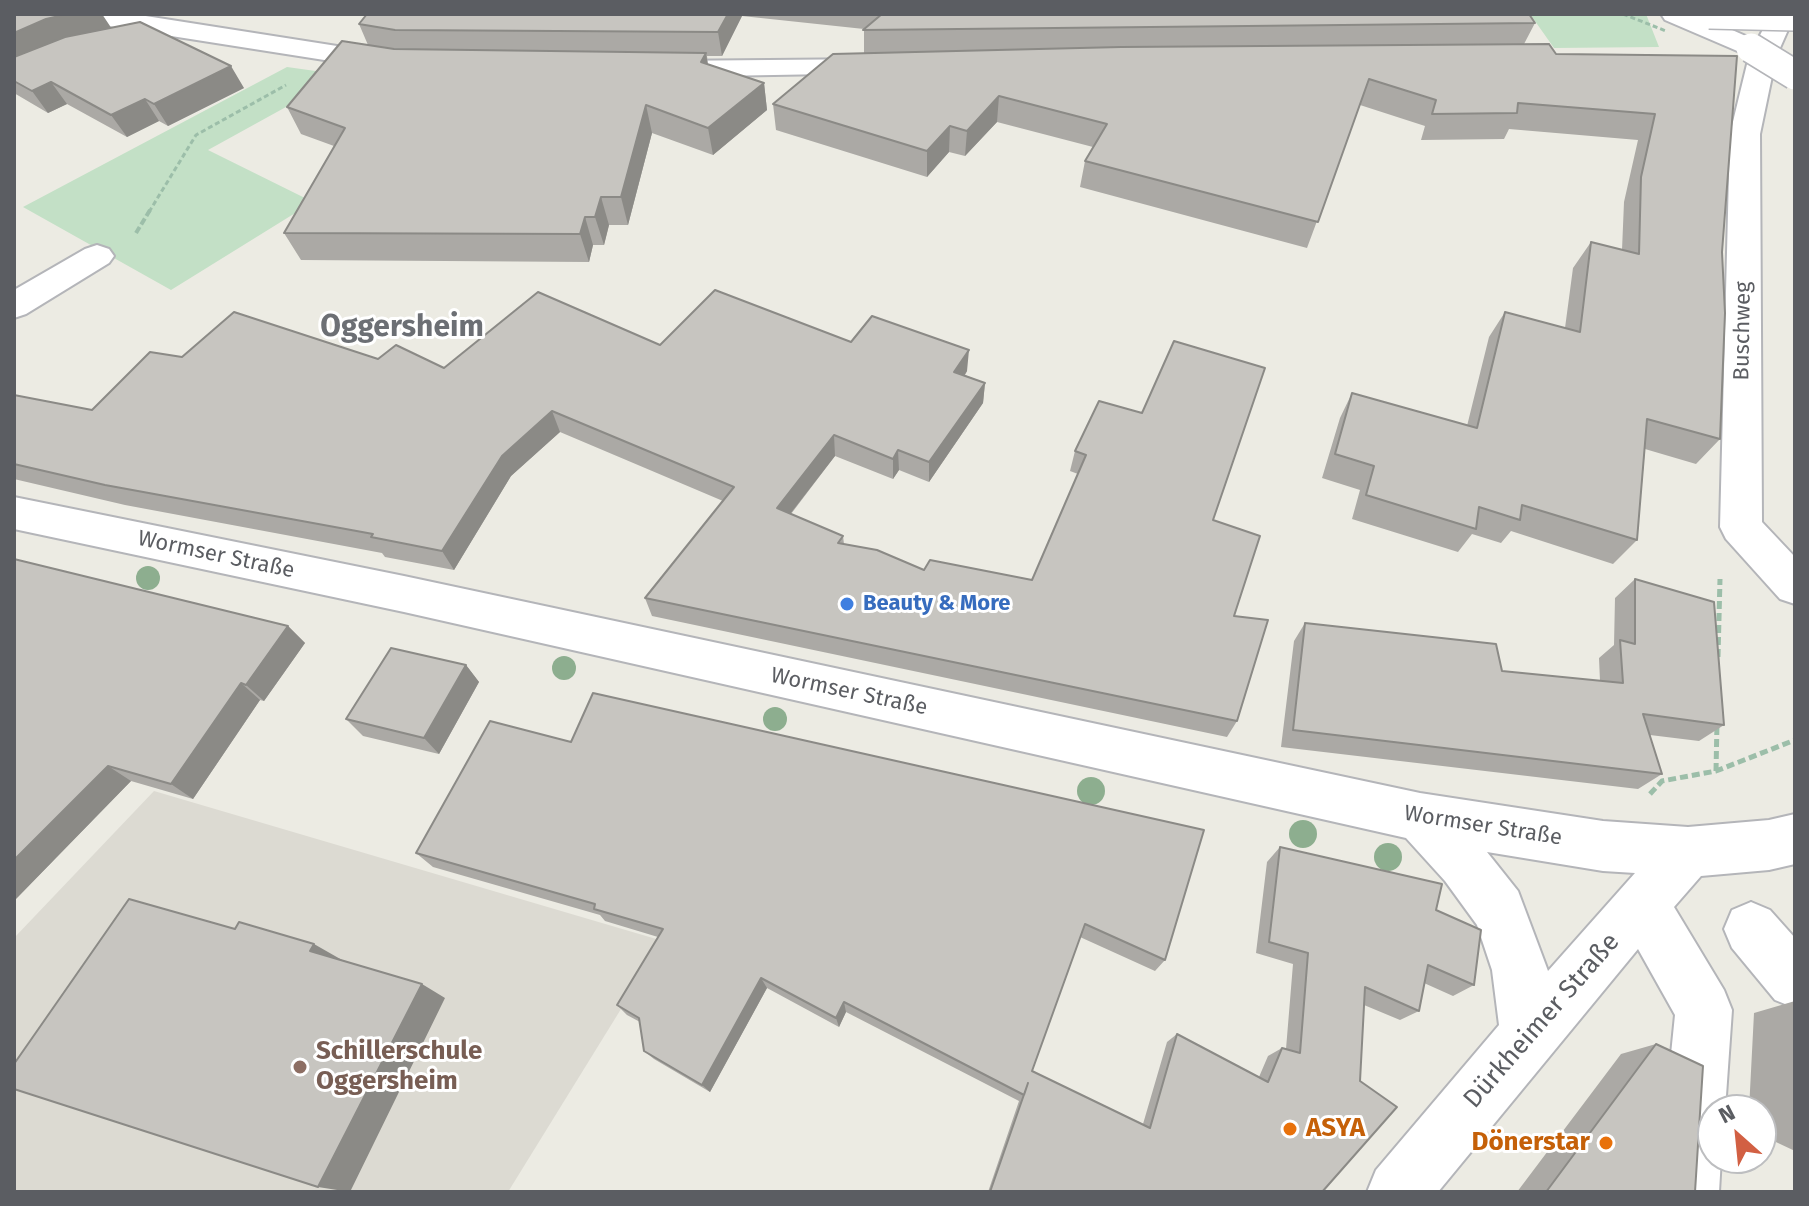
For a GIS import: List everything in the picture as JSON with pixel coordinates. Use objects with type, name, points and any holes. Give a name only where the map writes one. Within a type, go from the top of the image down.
[{"type":"street","points":[[82,14],[420,65]]},
{"type":"street","points":[[1674,14],[1757,52],[1795,75]]},
{"type":"street","points":[[1709,14],[1795,16]]},
{"type":"street","name":"Buschweg","points":[[1741,527],[1745,134],[1757,52],[1784,14]]},
{"type":"street","points":[[99,43],[168,29]]},
{"type":"street","points":[[1702,57],[1757,52],[1795,36]]},
{"type":"street","points":[[629,69],[899,66]]},
{"type":"street","points":[[14,306],[97,256]]},
{"type":"street","name":"Wormser Straße","points":[[14,513],[436,601],[1420,817],[1603,846],[1688,852]]},
{"type":"street","points":[[1741,527],[1795,586]]},
{"type":"street","points":[[1420,817],[1463,863],[1499,910],[1520,970],[1529,1034]]},
{"type":"street","points":[[1688,852],[1769,845],[1795,839]]},
{"type":"street","name":"Dürkheimer Straße","points":[[1398,1192],[1529,1034],[1688,852]]},
{"type":"street","points":[[1642,904],[1704,1010],[1688,1192]]},
{"type":"street","points":[[1751,929],[1795,980]]},
{"type":"path","points":[[97,256],[140,230],[196,135],[340,55]]},
{"type":"path","points":[[1718,662],[1721,537],[1741,527]]},
{"type":"path","points":[[1716,771],[1717,709]]},
{"type":"shaded area","name":"Schillerschule Oggersheim","points":[[154,791],[663,941],[508,1192],[14,1192],[14,938]]},
{"type":"green space","points":[[1530,14],[1646,14],[1659,47],[1554,48]]},
{"type":"green space","points":[[287,67],[344,75],[208,150],[313,202],[171,290],[23,207]]},
{"type":"building","points":[[14,14],[68,14],[46,19],[14,33]]},
{"type":"building","points":[[367,14],[728,14],[718,32],[395,30],[359,24]]},
{"type":"building","points":[[882,14],[1529,14],[1535,23],[863,30]]},
{"type":"building","points":[[140,22],[231,66],[154,104],[145,99],[111,115],[51,82],[32,91],[14,81],[14,57],[65,37]]},
{"type":"building","points":[[342,41],[394,49],[706,53],[701,62],[764,83],[708,128],[646,105],[621,197],[601,197],[595,217],[585,217],[580,234],[284,233],[345,128],[287,107]]},
{"type":"building","points":[[1549,44],[1556,54],[1737,56],[1722,252],[1725,313],[1720,439],[1647,419],[1637,540],[1522,505],[1520,520],[1479,507],[1476,529],[1366,495],[1374,466],[1335,454],[1352,393],[1477,428],[1505,312],[1580,332],[1591,242],[1639,254],[1641,177],[1655,114],[1518,103],[1517,113],[1432,114],[1436,100],[1369,79],[1318,222],[1085,161],[1107,124],[999,96],[967,131],[950,126],[927,151],[773,104],[833,54],[1121,47]]},
{"type":"building","points":[[715,290],[851,342],[872,316],[969,350],[954,372],[985,383],[929,462],[898,450],[893,459],[834,435],[777,508],[843,536],[838,543],[877,550],[924,570],[930,560],[1032,580],[1086,455],[1075,451],[1099,401],[1142,413],[1174,341],[1265,368],[1213,520],[1260,536],[1234,616],[1268,620],[1237,721],[645,598],[734,487],[552,411],[502,456],[442,551],[371,537],[373,534],[105,485],[14,464],[14,395],[92,410],[150,352],[182,357],[234,312],[378,359],[396,345],[444,368],[538,292],[660,345]]},
{"type":"building","points":[[14,559],[288,626],[246,685],[241,683],[171,784],[108,766],[14,860]]},
{"type":"building","points":[[1635,579],[1714,602],[1724,725],[1643,714],[1662,774],[1293,730],[1305,623],[1496,644],[1502,671],[1623,683],[1620,640],[1635,644]]},
{"type":"building","points":[[391,648],[466,665],[424,738],[346,719]]},
{"type":"building","points":[[593,693],[1204,830],[1165,960],[1085,924],[1032,1071],[1150,1128],[1177,1034],[1268,1082],[1282,1048],[1300,1053],[1308,953],[1269,942],[1280,847],[1442,884],[1436,910],[1481,930],[1474,985],[1428,965],[1419,1011],[1365,987],[1360,1081],[1397,1107],[1322,1192],[990,1192],[1024,1095],[844,1002],[836,1018],[761,978],[702,1085],[644,1051],[639,1018],[617,1005],[663,929],[594,909],[595,904],[416,853],[490,721],[571,742]]},
{"type":"building","points":[[129,899],[235,929],[239,922],[314,944],[310,951],[422,984],[318,1187],[14,1089],[14,1064]]},
{"type":"building","points":[[1656,1044],[1703,1066],[1701,1094],[1697,1094],[1695,1192],[1546,1192]]},
{"type":"place","name":"Beauty & More","points":[[847,604]]},
{"type":"place","name":"Schillerschule Oggersheim","points":[[300,1067]]},
{"type":"place","name":"ASYA","points":[[1290,1129]]},
{"type":"place","name":"Dönerstar","points":[[1606,1143]]},
{"type":"district","name":"Oggersheim","points":[[402,328]]}]
